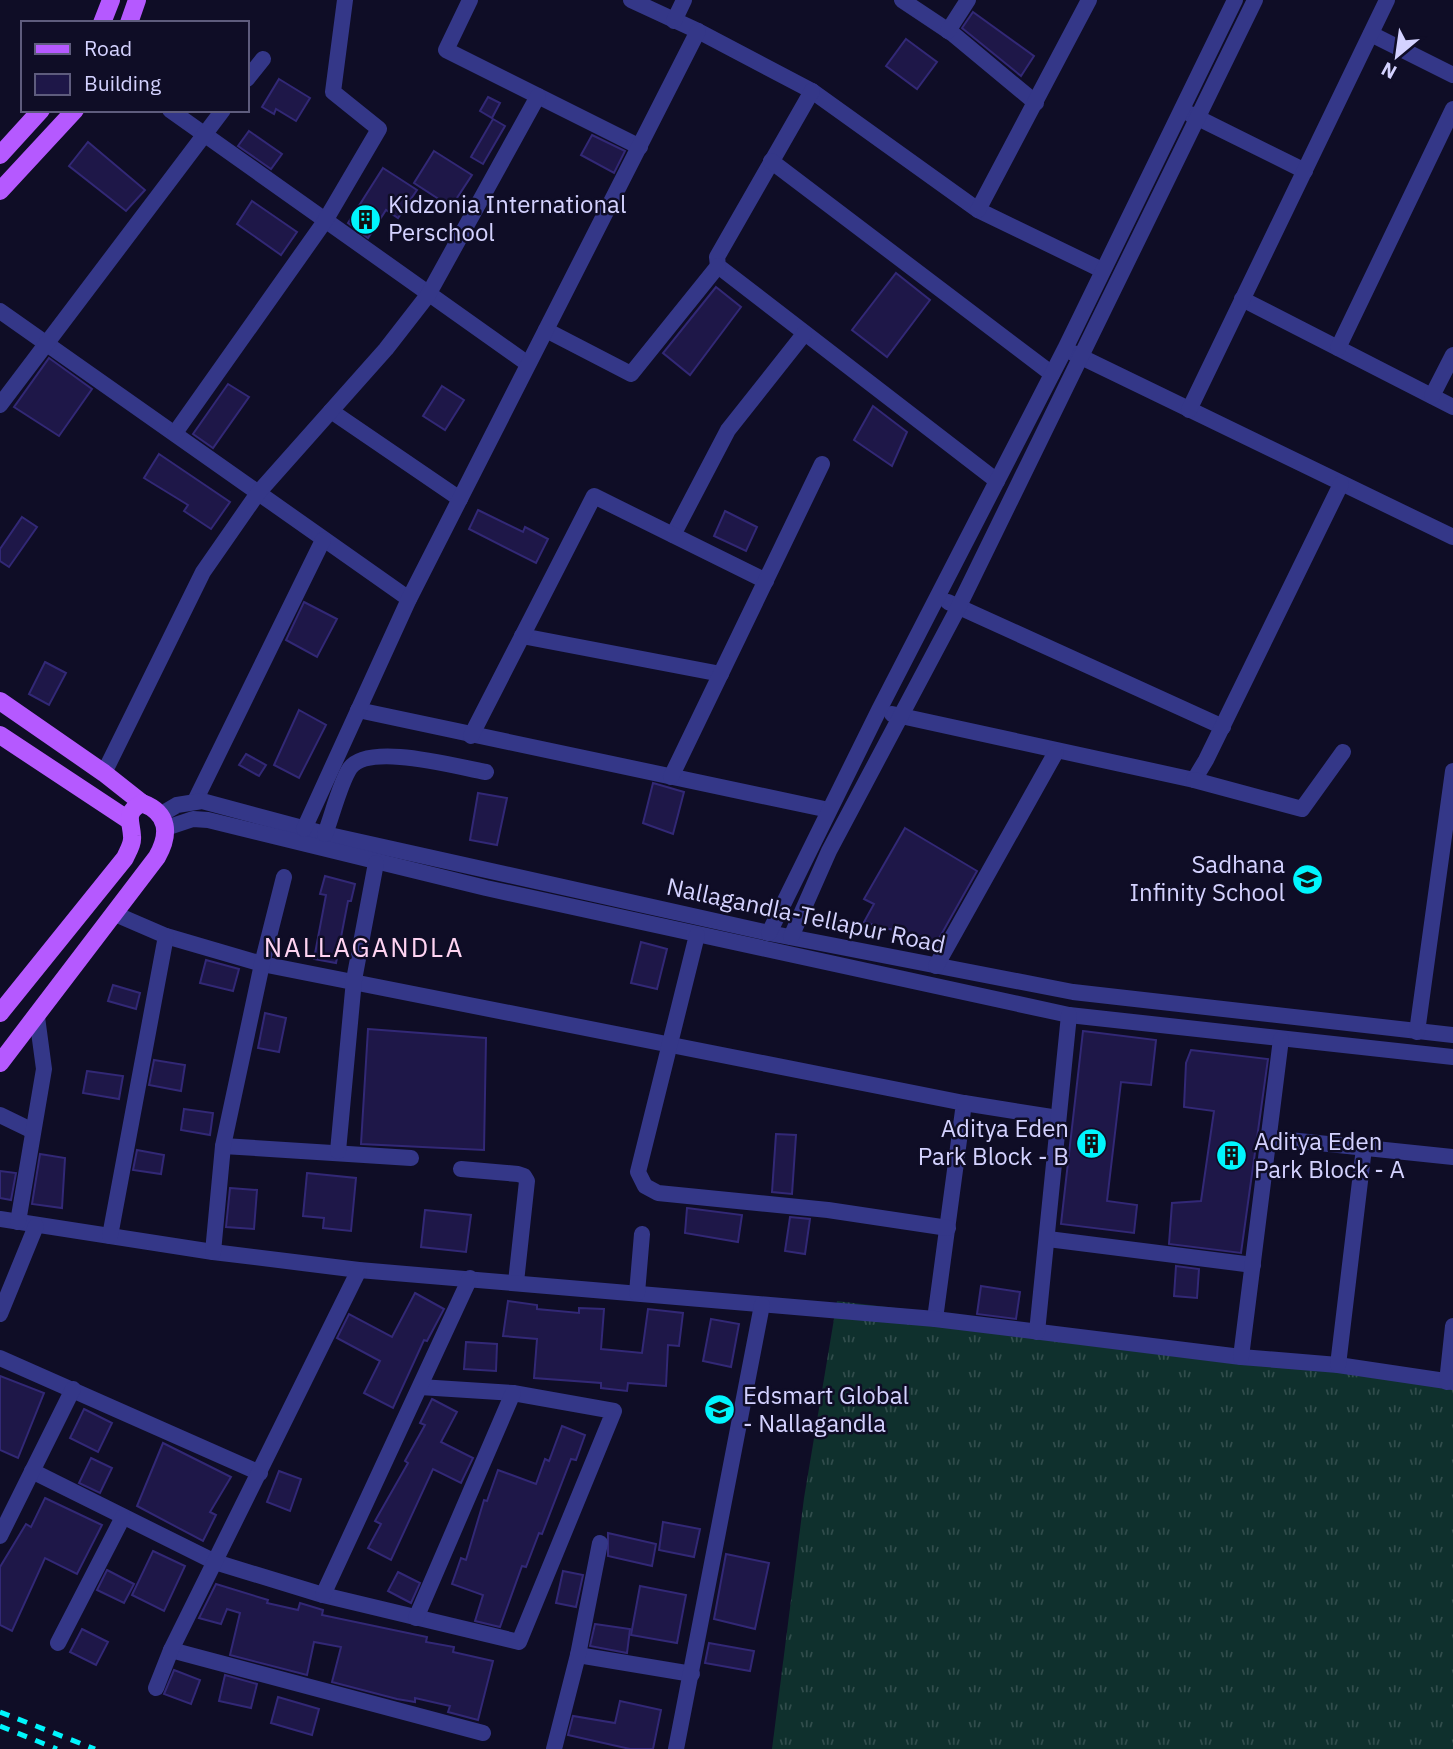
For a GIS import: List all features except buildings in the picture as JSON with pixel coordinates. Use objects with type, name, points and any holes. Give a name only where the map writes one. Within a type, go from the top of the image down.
[{"type":"main road","points":[[103,21],[111,0]]},
{"type":"main road","points":[[130,21],[137,0]]},
{"type":"main road","points":[[0,155],[39,112]]},
{"type":"main road","points":[[0,191],[73,112]]},
{"type":"main road","points":[[0,701],[104,773],[142,803],[163,822],[166,838],[157,857],[115,914],[0,1063]]},
{"type":"main road","points":[[0,735],[127,819],[132,835],[125,858],[0,1013]]},
{"type":"main road","points":[[127,819],[133,808],[142,803]]},
{"type":"street","points":[[175,433],[325,221],[379,130],[333,92],[345,0]]},
{"type":"street","points":[[470,0],[446,50],[640,147]]},
{"type":"street","points":[[631,0],[698,31],[813,91],[978,210],[1102,270]]},
{"type":"street","points":[[674,21],[684,0]]},
{"type":"street","points":[[902,0],[948,31],[1036,103]]},
{"type":"street","points":[[948,31],[968,0]]},
{"type":"street","points":[[978,210],[1089,0]]},
{"type":"street","points":[[769,933],[879,710],[1065,349],[1235,0]]},
{"type":"street","points":[[791,937],[829,851],[958,606],[1082,358],[1255,0]]},
{"type":"street","points":[[1189,410],[1387,0]]},
{"type":"street","points":[[304,829],[410,599],[698,31]]},
{"type":"street","points":[[1371,34],[1453,75]]},
{"type":"street","points":[[248,78],[263,59]]},
{"type":"street","points":[[546,330],[631,374],[718,266],[718,257],[813,91]]},
{"type":"street","points":[[104,773],[203,572],[258,493],[386,349],[428,295],[538,96]]},
{"type":"street","points":[[1338,348],[1453,109]]},
{"type":"street","points":[[1181,110],[1305,171]]},
{"type":"street","points":[[173,112],[528,364]]},
{"type":"street","points":[[0,405],[222,112]]},
{"type":"street","points":[[771,161],[1052,374]]},
{"type":"street","points":[[718,266],[997,481]]},
{"type":"street","points":[[1242,299],[1453,407]]},
{"type":"street","points":[[0,311],[47,341],[323,540],[410,599]]},
{"type":"street","points":[[673,535],[728,430],[804,334]]},
{"type":"street","points":[[1065,349],[1453,537]]},
{"type":"street","points":[[1432,396],[1453,355]]},
{"type":"street","points":[[331,411],[460,499]]},
{"type":"street","points":[[671,777],[822,464]]},
{"type":"street","points":[[1194,780],[1223,727],[1341,484]]},
{"type":"street","points":[[471,736],[594,495],[766,580]]},
{"type":"street","points":[[163,822],[177,804],[195,801],[323,540]]},
{"type":"street","points":[[938,598],[1223,727]]},
{"type":"street","points":[[522,636],[720,674]]},
{"type":"street","points":[[358,710],[829,810]]},
{"type":"street","points":[[879,710],[1056,752],[1194,780],[1302,809],[1343,752]]},
{"type":"street","points":[[936,966],[1056,752]]},
{"type":"street","points":[[325,834],[350,768],[363,758],[384,755],[486,772]]},
{"type":"street","points":[[1417,1032],[1453,771]]},
{"type":"street","name":"Nallagandla-Tellapur Road","points":[[195,801],[325,834],[769,933],[1073,992],[1453,1035]]},
{"type":"street","name":"Nallagandla-Tellapur Road","points":[[163,822],[208,820],[486,888],[1069,1015],[1453,1057]]},
{"type":"street","points":[[338,1151],[354,980],[376,863]]},
{"type":"street","points":[[486,888],[489,871]]},
{"type":"street","points":[[213,1252],[223,1146],[262,964],[284,877]]},
{"type":"street","points":[[1436,901],[1453,902]]},
{"type":"street","points":[[115,914],[166,936],[262,964],[964,1102],[1058,1118]]},
{"type":"street","points":[[696,935],[638,1172],[652,1192],[828,1210],[948,1228]]},
{"type":"street","points":[[110,1236],[166,936]]},
{"type":"street","points":[[1037,1332],[1069,1015]]},
{"type":"street","points":[[18,1222],[44,1069],[37,1017]]},
{"type":"street","points":[[1241,1357],[1281,1040]]},
{"type":"street","points":[[935,1319],[964,1102]]},
{"type":"street","points":[[0,1115],[33,1131]]},
{"type":"street","points":[[1270,1138],[1453,1157]]},
{"type":"street","points":[[223,1146],[338,1151],[411,1158]]},
{"type":"street","points":[[1338,1365],[1364,1147]]},
{"type":"street","points":[[461,1169],[518,1174],[527,1181],[516,1282]]},
{"type":"street","points":[[0,1219],[213,1252],[359,1270],[935,1319],[1241,1357],[1338,1365],[1450,1382],[1453,1326]]},
{"type":"street","points":[[0,1314],[36,1226]]},
{"type":"street","points":[[637,1293],[642,1234]]},
{"type":"street","points":[[1048,1239],[1253,1265]]},
{"type":"street","points":[[156,1688],[171,1650],[359,1270]]},
{"type":"street","points":[[323,1595],[470,1278]]},
{"type":"street","points":[[676,1749],[762,1305]]},
{"type":"street","points":[[0,1358],[260,1473]]},
{"type":"street","points":[[32,1471],[215,1562],[323,1595],[519,1642],[614,1411],[513,1393],[420,1387]]},
{"type":"street","points":[[0,1536],[73,1389]]},
{"type":"street","points":[[416,1618],[513,1393]]},
{"type":"street","points":[[58,1643],[123,1517]]},
{"type":"street","points":[[554,1749],[578,1655],[600,1543]]},
{"type":"street","points":[[171,1650],[483,1733]]},
{"type":"street","points":[[578,1655],[692,1674]]},
{"type":"green space","points":[[837,1301],[1453,1375],[1453,1749],[772,1749],[804,1498]]},
{"type":"railway","points":[[0,1712],[95,1749]]},
{"type":"railway","points":[[0,1726],[57,1749]]},
{"type":"place","name":"Kidzonia International Perschool","points":[[365,219]]},
{"type":"place","name":"Sadhana Infinity School","points":[[1308,879]]},
{"type":"place","name":"Aditya Eden Park Block - B","points":[[1092,1143]]},
{"type":"place","name":"Aditya Eden Park Block - A","points":[[1231,1156]]},
{"type":"place","name":"Edsmart Global - Nallagandla","points":[[720,1410]]},
{"type":"district","name":"NALLAGANDLA","points":[[364,948]]}]
